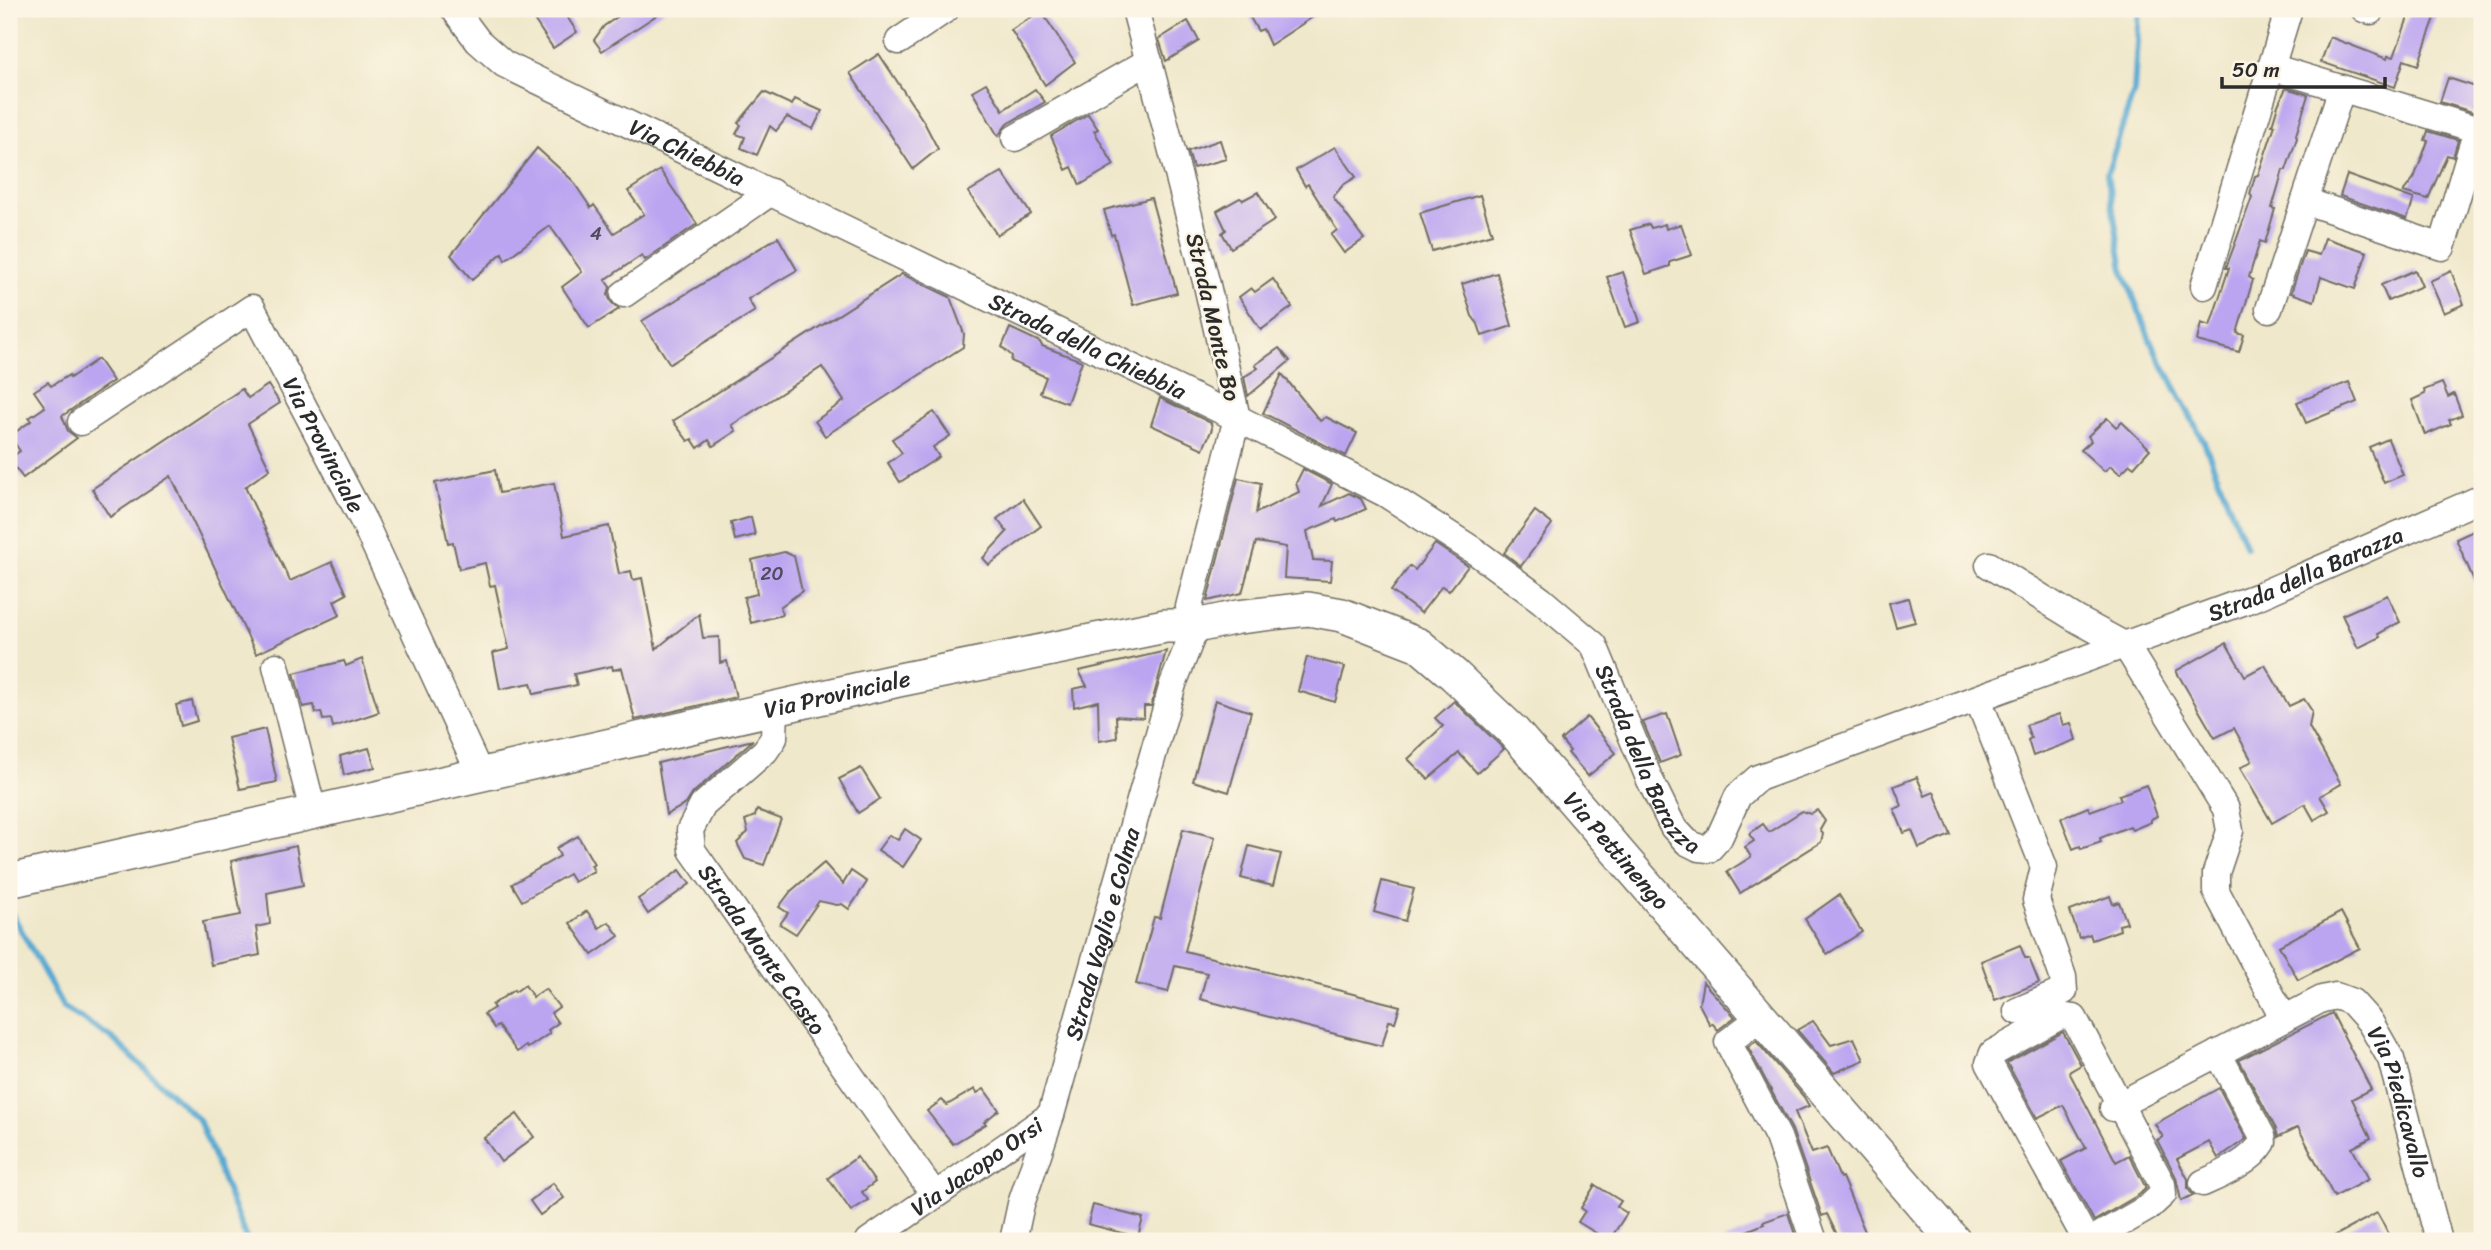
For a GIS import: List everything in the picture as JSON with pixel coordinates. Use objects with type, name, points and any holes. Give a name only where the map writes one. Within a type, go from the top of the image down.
[{"type":"main road","name":"Via Pettinengo","points":[[1196,626],[1238,617],[1308,609],[1342,615],[1419,645],[1454,674],[1514,732],[1954,1241]]},
{"type":"main road","name":"Via Provinciale","points":[[9,881],[913,677],[1165,626],[1196,626]]},
{"type":"street","name":"Via Chiebbia","points":[[454,9],[478,41],[504,64],[938,272]]},
{"type":"street","points":[[899,41],[946,9]]},
{"type":"street","name":"Strada Monte Bo","points":[[1135,9],[1207,285],[1237,418],[1189,607],[1196,626]]},
{"type":"street","points":[[2204,286],[2289,9]]},
{"type":"street","points":[[2364,9],[2372,9]]},
{"type":"street","points":[[1015,138],[1149,61]]},
{"type":"street","points":[[2271,66],[2480,130],[2471,191],[2442,247],[2305,201]]},
{"type":"street","points":[[2269,309],[2342,88]]},
{"type":"street","points":[[624,295],[771,192]]},
{"type":"street","name":"Strada della Chiebbia","points":[[938,272],[1237,418]]},
{"type":"street","name":"Via Provinciale","points":[[81,422],[252,308],[365,524],[480,774]]},
{"type":"street","name":"Strada della Barazza","points":[[1237,418],[1386,494],[1476,552],[1541,600],[1594,645],[1648,778],[1673,827],[1687,842],[1709,849],[1718,838],[1738,796],[1758,778],[2256,597],[2482,498]]},
{"type":"street","points":[[1989,565],[2126,646],[2226,809],[2230,831],[2216,873],[2216,891],[2284,1019],[2116,1107]]},
{"type":"street","name":"Strada Vaglio e Colma","points":[[1013,1241],[1021,1204],[1051,1115],[1173,684],[1196,626]]},
{"type":"street","points":[[276,666],[313,811]]},
{"type":"street","points":[[1978,699],[2044,867],[2036,900],[2063,977],[2063,992],[2017,1011]]},
{"type":"street","name":"Strada Monte Casto","points":[[775,708],[774,738],[765,751],[703,804],[690,830],[692,850],[934,1194]]},
{"type":"street","name":"Via Piedicavallo","points":[[2284,1019],[2322,999],[2336,996],[2352,1002],[2370,1023],[2391,1059],[2439,1241]]},
{"type":"street","points":[[2060,1016],[2074,1018],[2116,1107],[2162,1184],[2163,1194],[2149,1207],[2090,1241],[2085,1238],[1989,1063],[1993,1053],[2060,1016]]},
{"type":"street","points":[[1760,1018],[1728,1042],[1778,1137],[1814,1241]]},
{"type":"street","points":[[2203,1183],[2225,1173],[2249,1157],[2263,1142],[2218,1053]]},
{"type":"street","name":"Via Jacopo Orsi","points":[[869,1241],[1051,1115]]},
{"type":"building","points":[[527,9],[562,9],[577,32],[553,48]]},
{"type":"building","points":[[629,9],[666,9],[602,51],[594,40],[604,26]]},
{"type":"building","points":[[1245,9],[1325,9],[1270,45],[1263,29],[1258,31]]},
{"type":"building","points":[[2411,9],[2438,9],[2418,65],[2404,60],[2395,87],[2321,62],[2330,37],[2387,59],[2388,56],[2394,57]]},
{"type":"building","points":[[1041,11],[1075,62],[1045,85],[1011,30]]},
{"type":"building","points":[[1188,21],[1199,41],[1166,61],[1159,39]]},
{"type":"building","points":[[879,54],[924,122],[938,149],[913,169],[850,73]]},
{"type":"building","points":[[2448,78],[2482,89],[2482,115],[2440,102]]},
{"type":"building","points":[[986,83],[1003,110],[1035,89],[1045,102],[1007,124],[998,136],[972,91]]},
{"type":"building","points":[[2286,88],[2308,95],[2297,138],[2286,170],[2283,170],[2265,243],[2260,241],[2249,277],[2253,280],[2237,333],[2244,335],[2239,352],[2197,341],[2201,323],[2210,326],[2229,268],[2226,268],[2252,197],[2250,194],[2255,176],[2258,175],[2275,125],[2272,125],[2278,105]]},
{"type":"building","points":[[764,92],[792,105],[795,99],[822,111],[813,129],[787,117],[776,131],[770,126],[757,155],[741,148],[745,137],[736,134],[741,125],[738,123]]},
{"type":"building","points":[[1088,114],[1098,129],[1094,131],[1114,165],[1080,185],[1072,167],[1066,170],[1051,136]]},
{"type":"building","points":[[2428,131],[2458,140],[2453,157],[2447,155],[2428,199],[2403,192],[2414,178],[2428,141],[2425,140]]},
{"type":"building","points":[[1220,140],[1226,159],[1193,168],[1188,151]]},
{"type":"building","points":[[1335,147],[1356,177],[1343,185],[1333,197],[1364,239],[1344,253],[1331,235],[1337,230],[1296,170]]},
{"type":"building","points":[[537,148],[572,180],[591,208],[594,205],[614,233],[644,214],[628,191],[660,170],[697,224],[645,260],[642,255],[605,280],[610,287],[608,295],[611,302],[619,309],[589,328],[562,287],[582,272],[550,226],[505,260],[502,253],[472,280],[451,255]]},
{"type":"building","points":[[1002,172],[1031,214],[997,235],[968,192]]},
{"type":"building","points":[[2347,175],[2414,199],[2407,219],[2340,196]]},
{"type":"building","points":[[1258,192],[1275,220],[1231,248],[1222,233],[1226,230],[1217,211],[1240,198],[1243,200]]},
{"type":"building","points":[[1480,195],[1492,234],[1432,251],[1420,213]]},
{"type":"building","points":[[1151,198],[1177,293],[1133,305],[1114,234],[1111,235],[1104,210]]},
{"type":"building","points":[[1649,224],[1651,228],[1665,224],[1666,229],[1681,224],[1692,255],[1646,274],[1630,230]]},
{"type":"building","points":[[778,237],[797,270],[748,299],[755,311],[670,364],[642,321]]},
{"type":"building","points":[[2325,238],[2367,252],[2355,289],[2321,277],[2314,301],[2291,293],[2305,251],[2319,255]]},
{"type":"building","points":[[2415,270],[2422,286],[2388,301],[2381,285]]},
{"type":"building","points":[[2451,271],[2464,304],[2444,313],[2430,281]]},
{"type":"building","points":[[1623,272],[1640,322],[1625,327],[1607,277]]},
{"type":"building","points":[[1497,273],[1512,326],[1482,336],[1472,316],[1462,284]]},
{"type":"building","points":[[902,274],[950,297],[964,334],[963,347],[825,436],[815,421],[844,401],[822,367],[732,425],[736,431],[713,446],[709,440],[698,448],[692,439],[688,441],[673,421]]},
{"type":"building","points":[[1273,279],[1292,307],[1261,330],[1239,297],[1251,288],[1255,292]]},
{"type":"building","points":[[1010,328],[1040,342],[1042,346],[1082,361],[1067,403],[1040,393],[1046,377],[1011,361],[1012,356],[1002,347]]},
{"type":"building","points":[[1279,348],[1290,361],[1248,396],[1244,377],[1258,368],[1255,365]]},
{"type":"building","points":[[98,359],[113,381],[62,416],[68,431],[77,438],[23,478],[9,459],[20,451],[10,436],[45,407],[34,391],[48,382],[51,386],[69,375],[70,378]]},
{"type":"building","points":[[1282,374],[1320,421],[1326,417],[1357,433],[1346,456],[1263,413]]},
{"type":"building","points":[[2349,382],[2357,402],[2306,423],[2297,402]]},
{"type":"building","points":[[2442,383],[2448,397],[2454,394],[2462,415],[2449,420],[2451,424],[2425,435],[2412,400],[2425,394],[2424,390]]},
{"type":"building","points":[[268,385],[280,403],[248,424],[270,469],[245,487],[290,581],[332,562],[347,594],[334,601],[340,615],[256,654],[171,476],[110,517],[92,489],[242,389],[248,398]]},
{"type":"building","points":[[1160,398],[1211,423],[1212,429],[1203,449],[1151,425]]},
{"type":"building","points":[[934,412],[950,436],[933,447],[939,457],[900,482],[888,463],[902,453],[892,439]]},
{"type":"building","points":[[2107,418],[2116,427],[2122,422],[2150,449],[2134,467],[2130,464],[2120,474],[2111,466],[2104,471],[2081,450],[2091,441],[2088,436]]},
{"type":"building","points":[[2388,439],[2403,475],[2384,483],[2369,447]]},
{"type":"building","points":[[1303,469],[1332,484],[1322,506],[1349,493],[1361,499],[1366,509],[1307,531],[1313,560],[1332,561],[1330,581],[1284,578],[1286,547],[1256,542],[1242,593],[1207,601],[1238,478],[1261,483],[1256,513],[1299,492],[1296,483]]},
{"type":"building","points":[[495,470],[499,493],[554,483],[564,536],[609,526],[619,574],[631,571],[633,580],[642,578],[656,649],[699,614],[703,638],[719,637],[720,663],[727,661],[736,697],[635,720],[622,668],[613,670],[612,666],[574,674],[577,685],[534,694],[531,683],[500,689],[493,653],[509,649],[495,585],[490,586],[485,563],[459,569],[453,542],[448,543],[435,483]]},
{"type":"building","points":[[1023,499],[1041,526],[989,565],[983,558],[1007,532],[997,519]]},
{"type":"building","points":[[1535,511],[1552,524],[1521,566],[1504,553]]},
{"type":"building","points":[[751,517],[755,535],[735,540],[731,523]]},
{"type":"building","points":[[2482,527],[2482,599],[2456,539]]},
{"type":"building","points":[[1435,544],[1468,566],[1449,591],[1442,586],[1421,613],[1391,591],[1410,566],[1415,570]]},
{"type":"building","points":[[784,552],[794,556],[802,591],[780,607],[782,615],[751,623],[744,597],[757,594],[752,560]]},
{"type":"building","points":[[2387,595],[2400,622],[2378,634],[2380,637],[2358,648],[2342,615]]},
{"type":"building","points":[[1908,598],[1915,622],[1896,627],[1889,603]]},
{"type":"building","points":[[2226,643],[2245,676],[2265,665],[2289,706],[2304,699],[2312,711],[2309,727],[2341,784],[2320,796],[2329,811],[2314,820],[2305,804],[2272,823],[2240,768],[2252,761],[2234,728],[2215,738],[2176,671]]},
{"type":"building","points":[[1166,651],[1151,706],[1144,706],[1144,718],[1116,716],[1117,738],[1099,741],[1098,701],[1074,707],[1073,689],[1087,686],[1079,671]]},
{"type":"building","points":[[1307,657],[1345,667],[1335,702],[1298,691]]},
{"type":"building","points":[[362,659],[379,712],[333,727],[331,719],[323,720],[321,712],[316,713],[314,705],[303,707],[294,673],[344,661],[346,666]]},
{"type":"building","points":[[1215,700],[1251,712],[1229,792],[1193,781]]},
{"type":"building","points":[[192,701],[197,721],[181,726],[176,705]]},
{"type":"building","points":[[1454,701],[1504,749],[1477,773],[1459,753],[1428,779],[1408,759],[1443,726],[1435,718]]},
{"type":"building","points":[[1667,714],[1681,755],[1660,763],[1643,722]]},
{"type":"building","points":[[2059,714],[2063,725],[2071,723],[2076,740],[2033,756],[2026,725]]},
{"type":"building","points":[[1587,717],[1616,753],[1588,776],[1568,753],[1570,751],[1561,740]]},
{"type":"building","points":[[265,729],[277,782],[240,789],[228,738]]},
{"type":"building","points":[[753,740],[693,793],[686,804],[666,815],[658,763]]},
{"type":"building","points":[[369,748],[375,767],[344,775],[340,756]]},
{"type":"building","points":[[861,768],[880,799],[858,813],[839,779]]},
{"type":"building","points":[[1917,777],[1925,796],[1934,792],[1951,835],[1919,848],[1912,830],[1904,833],[1894,809],[1902,806],[1894,786]]},
{"type":"building","points":[[2146,785],[2157,816],[2151,819],[2151,822],[2132,830],[2130,826],[2100,838],[2101,842],[2073,849],[2061,818],[2088,807],[2090,811],[2121,800],[2119,795]]},
{"type":"building","points":[[757,810],[781,819],[764,865],[745,859],[737,843],[748,832],[745,820],[755,816]]},
{"type":"building","points":[[1817,810],[1825,821],[1820,830],[1823,834],[1821,842],[1740,893],[1727,872],[1751,857],[1745,847],[1754,841],[1749,834],[1763,824],[1769,832],[1802,811],[1810,814]]},
{"type":"building","points":[[905,829],[921,840],[903,867],[878,850],[889,835],[898,840]]},
{"type":"building","points":[[1183,829],[1215,837],[1185,951],[1400,1006],[1395,1022],[1389,1021],[1382,1046],[1200,999],[1207,973],[1175,966],[1168,992],[1136,984],[1154,917],[1160,918]]},
{"type":"building","points":[[578,836],[594,864],[591,865],[594,871],[574,882],[569,874],[522,901],[512,884],[560,856],[556,848]]},
{"type":"building","points":[[296,846],[303,885],[267,893],[270,924],[256,927],[260,955],[211,965],[203,922],[241,915],[231,861]]},
{"type":"building","points":[[1249,846],[1281,854],[1273,886],[1241,878]]},
{"type":"building","points":[[824,863],[843,884],[851,871],[867,882],[849,909],[842,904],[819,901],[796,934],[780,924],[788,913],[779,907],[791,891]]},
{"type":"building","points":[[680,870],[690,884],[648,914],[638,899]]},
{"type":"building","points":[[1382,881],[1414,889],[1405,921],[1374,912]]},
{"type":"building","points":[[1839,895],[1862,932],[1827,954],[1805,919]]},
{"type":"building","points":[[2110,896],[2113,904],[2119,902],[2127,923],[2119,925],[2120,930],[2092,940],[2090,934],[2079,938],[2070,911]]},
{"type":"building","points":[[587,911],[599,928],[609,922],[619,936],[592,955],[570,923]]},
{"type":"building","points":[[2341,912],[2360,948],[2298,980],[2279,946]]},
{"type":"building","points":[[2020,945],[2025,958],[2029,958],[2039,983],[1995,1000],[1981,961]]},
{"type":"building","points":[[1703,982],[1735,1017],[1718,1030],[1712,1023],[1710,1025],[1699,1004]]},
{"type":"building","points":[[525,985],[533,997],[545,989],[559,1007],[551,1013],[558,1023],[548,1030],[550,1033],[517,1052],[498,1026],[494,1028],[484,1014],[494,1008],[492,1005]]},
{"type":"building","points":[[2332,1013],[2371,1089],[2352,1099],[2371,1138],[2352,1148],[2369,1179],[2334,1197],[2298,1127],[2278,1137],[2239,1060]]},
{"type":"building","points":[[1813,1021],[1831,1045],[1854,1038],[1864,1060],[1834,1073],[1797,1030]]},
{"type":"building","points":[[2063,1032],[2081,1065],[2069,1072],[2116,1162],[2129,1155],[2146,1188],[2094,1221],[2061,1161],[2086,1148],[2063,1105],[2037,1118],[2007,1063]]},
{"type":"building","points":[[1756,1041],[1804,1097],[1809,1106],[1795,1112],[1812,1153],[1827,1148],[1869,1241],[1840,1241],[1827,1214],[1822,1216],[1792,1130],[1748,1047]]},
{"type":"building","points":[[2219,1088],[2246,1139],[2218,1158],[2209,1142],[2177,1159],[2188,1179],[2188,1189],[2193,1195],[2181,1201],[2176,1177],[2157,1140],[2163,1137],[2155,1124]]},
{"type":"building","points":[[975,1089],[977,1093],[984,1089],[999,1110],[984,1122],[986,1124],[953,1144],[927,1111],[942,1100],[947,1105]]},
{"type":"building","points":[[517,1114],[534,1137],[501,1162],[484,1138]]},
{"type":"building","points":[[857,1157],[875,1182],[862,1192],[868,1200],[851,1211],[828,1178]]},
{"type":"building","points":[[553,1183],[564,1198],[540,1215],[530,1201]]},
{"type":"building","points":[[1595,1185],[1621,1201],[1617,1207],[1627,1213],[1609,1241],[1578,1222],[1585,1211],[1581,1208]]},
{"type":"building","points":[[1093,1205],[1143,1218],[1138,1237],[1088,1224]]},
{"type":"building","points":[[1788,1213],[1797,1241],[1722,1241],[1764,1224],[1763,1222]]},
{"type":"building","points":[[2377,1213],[2393,1241],[2325,1241]]},
{"type":"waterway","points":[[2139,9],[2134,91],[2107,174],[2123,269],[2150,340],[2204,442],[2246,547]]},
{"type":"waterway","points":[[9,908],[63,1007],[113,1039],[199,1120],[247,1241]]}]
